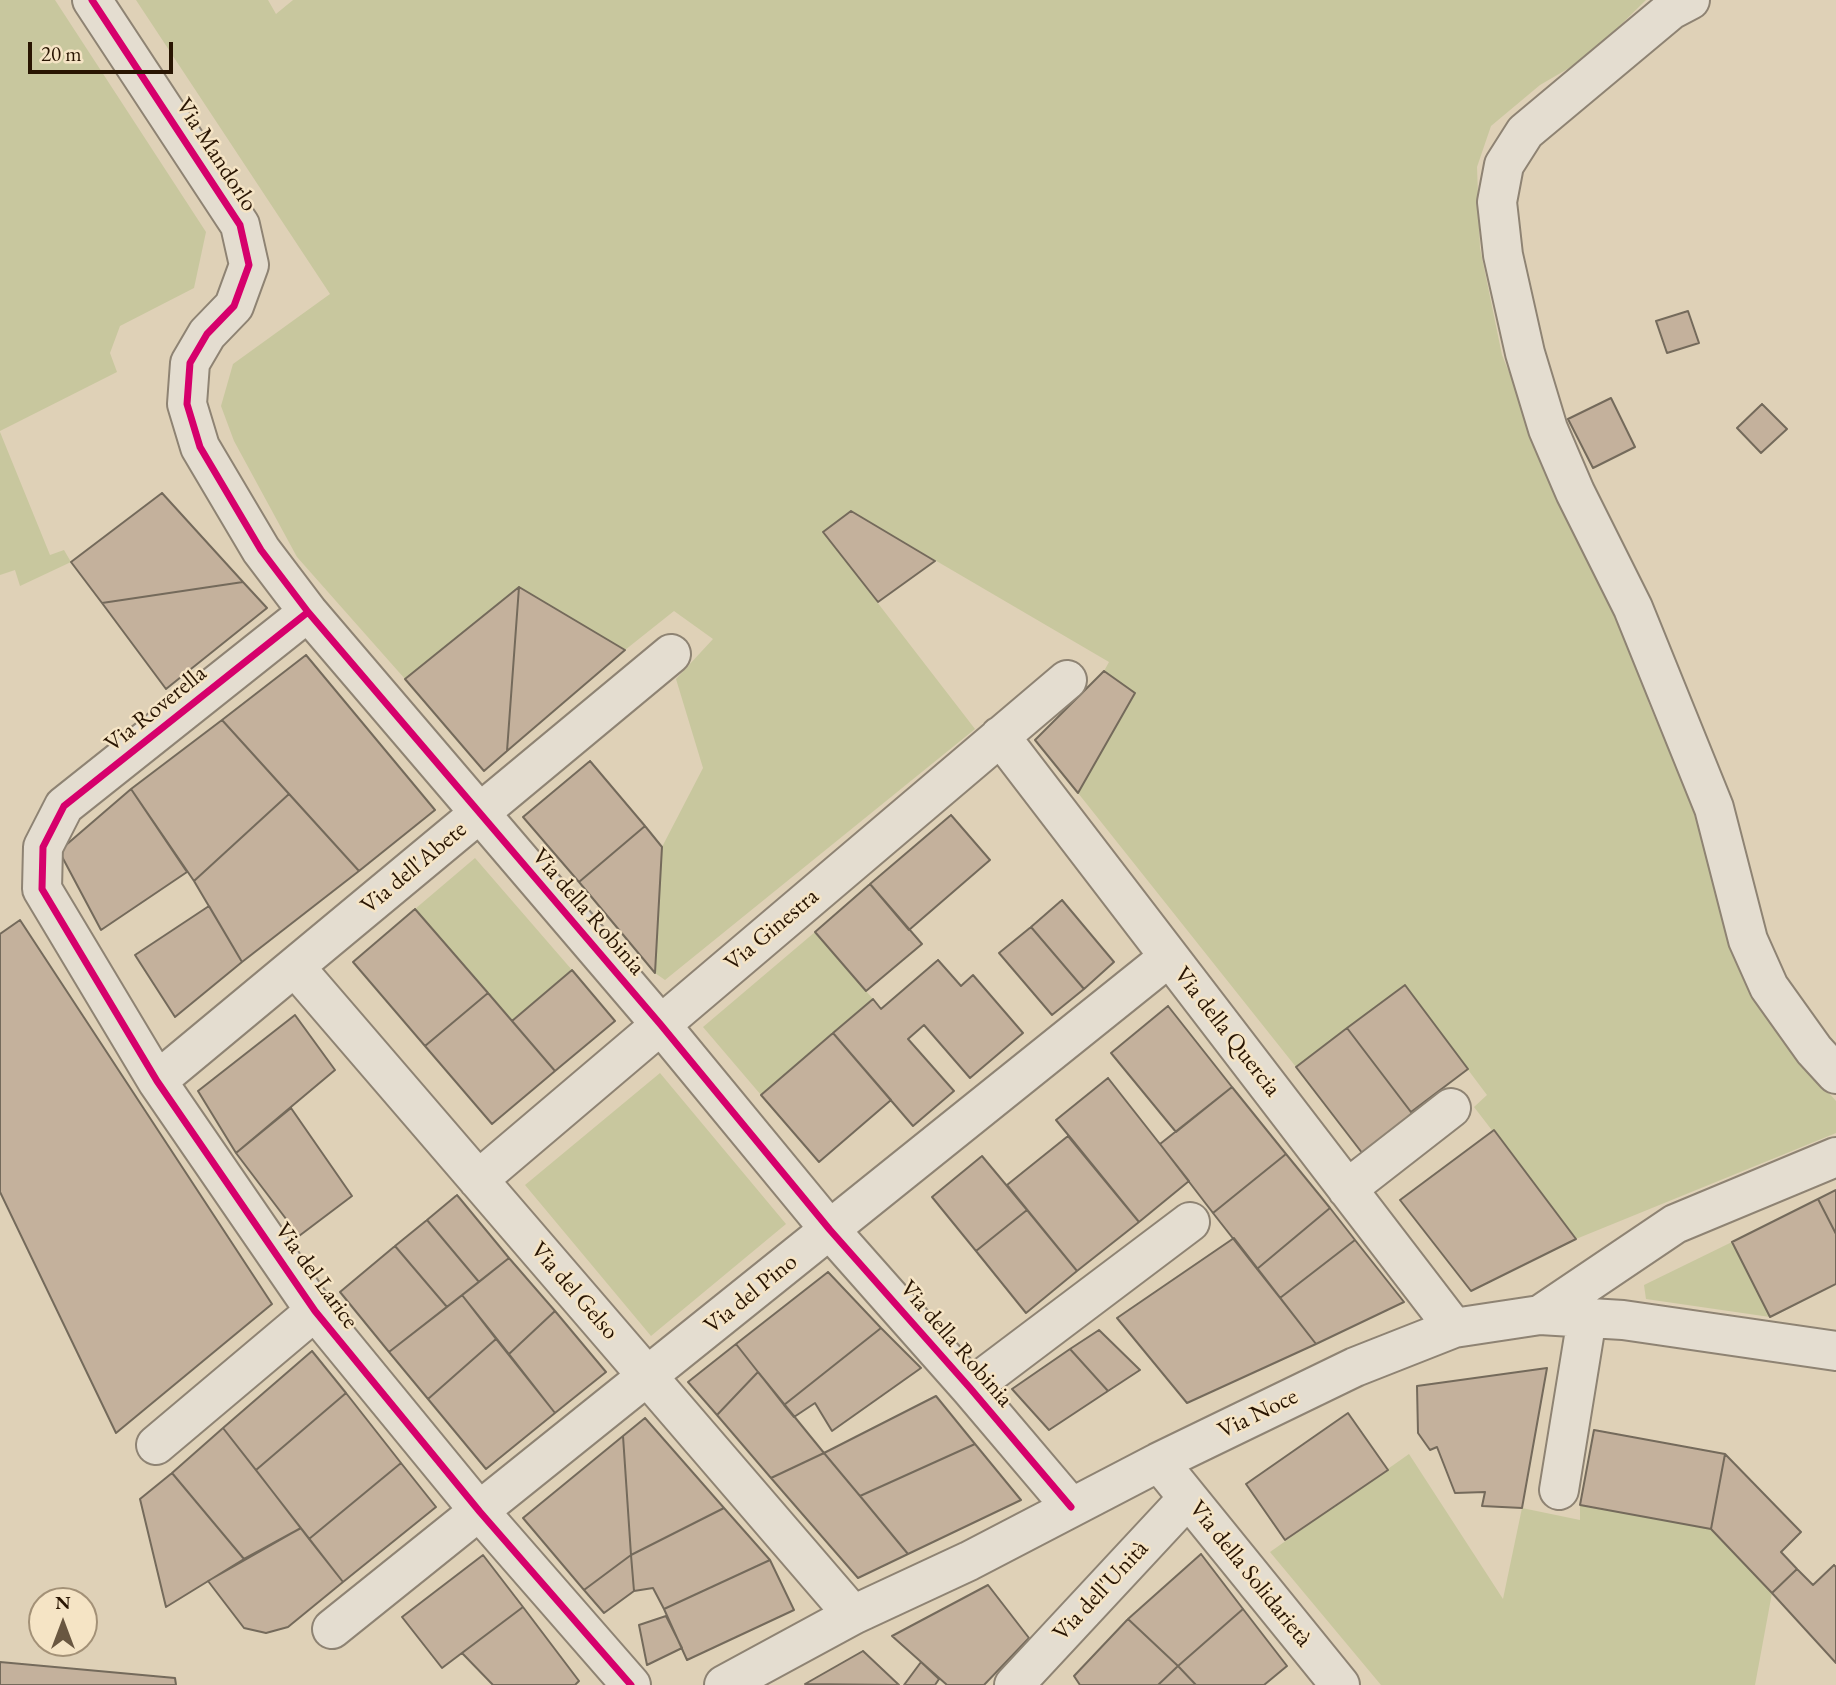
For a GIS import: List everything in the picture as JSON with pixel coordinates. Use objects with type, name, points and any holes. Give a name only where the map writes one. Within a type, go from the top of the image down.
[{"type":"street","name":"Via Mandorlo","points":[[92,0],[240,225],[249,265],[234,306]]},
{"type":"street","points":[[1690,0],[1671,10],[1525,132],[1504,166],[1497,202],[1503,256],[1525,354],[1548,429],[1575,492],[1633,608],[1714,808],[1748,940],[1769,987],[1814,1050],[1836,1074]]},
{"type":"street","name":"Via della Robinia","points":[[234,306],[207,334],[190,363],[187,404],[200,447],[261,550],[308,612],[661,1025],[830,1230],[1071,1507]]},
{"type":"street","name":"Via Roverella","points":[[43,847],[64,806],[308,612]]},
{"type":"street","name":"Via dell'Abete","points":[[158,1081],[671,654]]},
{"type":"street","name":"Via Ginestra","points":[[478,1180],[1066,680]]},
{"type":"street","name":"Via della Quercia","points":[[1000,736],[1454,1328]]},
{"type":"street","name":"Via del Larice","points":[[43,847],[42,889],[158,1081],[314,1311],[481,1512],[631,1685]]},
{"type":"street","name":"Via del Pino","points":[[332,1629],[1169,957]]},
{"type":"street","name":"Via del Gelso","points":[[295,967],[853,1615]]},
{"type":"street","points":[[1347,1189],[1451,1108]]},
{"type":"street","points":[[1539,1315],[1675,1224],[1836,1157]]},
{"type":"street","points":[[970,1388],[1190,1222]]},
{"type":"street","points":[[156,1445],[314,1311]]},
{"type":"street","name":"Via Noce","points":[[724,1685],[853,1615],[969,1561],[1159,1462],[1355,1367],[1454,1328],[1539,1315],[1587,1318],[1836,1351]]},
{"type":"street","points":[[1559,1490],[1587,1318]]},
{"type":"street","name":"Via della Solidarietà","points":[[1159,1462],[1321,1678]]},
{"type":"street","name":"Via dell'Unità","points":[[1014,1685],[1188,1498]]},
{"type":"green space","points":[[0,0],[55,0],[206,232],[194,288],[120,326],[110,353],[117,372],[0,431]]},
{"type":"green space","points":[[136,0],[268,0],[276,14],[293,0],[1646,0],[1588,57],[1540,85],[1491,126],[1477,167],[1480,248],[1502,355],[1565,509],[1620,606],[1649,704],[1806,1067],[1836,1101],[1836,1133],[1576,1239],[1474,1107],[1487,1095],[1405,986],[1296,1067],[1078,793],[1135,693],[1104,671],[1109,662],[851,511],[823,532],[975,729],[665,980],[655,973],[662,847],[703,768],[676,679],[713,639],[674,611],[625,650],[519,587],[405,679],[297,557],[234,441],[221,406],[233,364],[330,294]]},
{"type":"green space","points":[[0,432],[50,555],[64,550],[71,562],[20,586],[15,570],[0,575]]},
{"type":"green space","points":[[475,858],[572,970],[512,1021],[415,909]]},
{"type":"green space","points":[[815,932],[873,999],[761,1095],[703,1027]]},
{"type":"green space","points":[[660,1073],[786,1224],[651,1336],[525,1185]]},
{"type":"green space","points":[[1732,1242],[1770,1317],[1646,1299],[1644,1285]]},
{"type":"green space","points":[[1409,1454],[1503,1599],[1522,1508],[1580,1520],[1580,1505],[1711,1529],[1772,1593],[1755,1685],[1381,1685],[1270,1552]]},
{"type":"building","points":[[1688,311],[1699,343],[1667,353],[1656,321]]},
{"type":"building","points":[[1611,398],[1635,447],[1593,468],[1568,419]]},
{"type":"building","points":[[1762,404],[1787,429],[1761,453],[1737,428]]},
{"type":"building","points":[[162,493],[243,582],[102,603],[71,562]]},
{"type":"building","points":[[851,511],[935,561],[878,602],[823,532]]},
{"type":"building","points":[[243,582],[267,608],[166,689],[102,603]]},
{"type":"building","points":[[519,587],[625,650],[507,751]]},
{"type":"building","points":[[519,587],[507,751],[484,771],[405,679]]},
{"type":"building","points":[[306,655],[435,810],[359,871],[222,720]]},
{"type":"building","points":[[1104,671],[1135,693],[1078,793],[1035,740]]},
{"type":"building","points":[[222,720],[289,794],[194,881],[131,789]]},
{"type":"building","points":[[590,761],[645,826],[579,882],[523,817]]},
{"type":"building","points":[[131,789],[187,872],[101,930],[59,851]]},
{"type":"building","points":[[289,794],[359,871],[242,962],[194,881]]},
{"type":"building","points":[[951,815],[990,860],[909,930],[870,884]]},
{"type":"building","points":[[645,826],[662,847],[655,973],[579,882]]},
{"type":"building","points":[[870,884],[922,944],[866,991],[815,932]]},
{"type":"building","points":[[1062,900],[1114,962],[1084,989],[1031,927]]},
{"type":"building","points":[[209,906],[242,962],[175,1017],[135,955]]},
{"type":"building","points":[[415,909],[488,993],[425,1046],[353,962]]},
{"type":"building","points":[[20,920],[272,1304],[116,1433],[0,1192],[0,934]]},
{"type":"building","points":[[1031,927],[1084,989],[1052,1015],[999,953]]},
{"type":"building","points":[[938,960],[961,986],[973,975],[1023,1033],[970,1078],[924,1025],[908,1039],[954,1091],[913,1126],[833,1033],[873,999],[881,1009]]},
{"type":"building","points":[[572,970],[615,1021],[555,1071],[512,1021]]},
{"type":"building","points":[[1405,985],[1468,1069],[1411,1112],[1347,1028]]},
{"type":"building","points":[[488,993],[555,1071],[492,1124],[425,1046]]},
{"type":"building","points":[[1168,1006],[1232,1087],[1176,1132],[1111,1053]]},
{"type":"building","points":[[295,1015],[335,1070],[236,1153],[198,1091]]},
{"type":"building","points":[[1347,1028],[1417,1120],[1366,1158],[1296,1067]]},
{"type":"building","points":[[833,1033],[891,1100],[819,1162],[761,1095]]},
{"type":"building","points":[[1108,1078],[1189,1181],[1139,1222],[1056,1120]]},
{"type":"building","points":[[1232,1087],[1286,1154],[1213,1213],[1160,1144]]},
{"type":"building","points":[[291,1108],[352,1196],[299,1236],[236,1153]]},
{"type":"building","points":[[1494,1130],[1576,1239],[1471,1291],[1400,1200]]},
{"type":"building","points":[[1068,1136],[1139,1222],[1077,1271],[1007,1185]]},
{"type":"building","points":[[1286,1154],[1330,1208],[1257,1269],[1213,1213]]},
{"type":"building","points":[[982,1156],[1027,1210],[976,1251],[932,1197]]},
{"type":"building","points":[[1836,1190],[1836,1234],[1818,1199]]},
{"type":"building","points":[[457,1195],[509,1258],[479,1282],[427,1220]]},
{"type":"building","points":[[1818,1199],[1836,1234],[1836,1284],[1770,1317],[1732,1242]]},
{"type":"building","points":[[1330,1208],[1355,1240],[1280,1298],[1257,1269]]},
{"type":"building","points":[[1027,1210],[1077,1271],[1026,1313],[976,1251]]},
{"type":"building","points":[[427,1220],[479,1282],[447,1307],[395,1246]]},
{"type":"building","points":[[1234,1238],[1316,1344],[1187,1403],[1117,1318]]},
{"type":"building","points":[[1355,1240],[1404,1302],[1316,1344],[1280,1298]]},
{"type":"building","points":[[395,1246],[447,1307],[389,1352],[340,1292]]},
{"type":"building","points":[[509,1258],[555,1311],[509,1354],[462,1295]]},
{"type":"building","points":[[828,1272],[881,1328],[784,1405],[736,1344]]},
{"type":"building","points":[[462,1295],[496,1339],[428,1399],[389,1352]]},
{"type":"building","points":[[555,1311],[606,1372],[555,1413],[509,1354]]},
{"type":"building","points":[[881,1328],[921,1368],[832,1431],[815,1403],[794,1417],[784,1405]]},
{"type":"building","points":[[1099,1330],[1140,1370],[1108,1391],[1070,1349]]},
{"type":"building","points":[[496,1339],[555,1413],[486,1469],[428,1399]]},
{"type":"building","points":[[736,1344],[758,1372],[717,1415],[688,1382]]},
{"type":"building","points":[[1070,1349],[1108,1391],[1049,1430],[1012,1389]]},
{"type":"building","points":[[312,1351],[346,1393],[256,1470],[223,1428]]},
{"type":"building","points":[[1547,1368],[1522,1508],[1482,1506],[1485,1492],[1455,1493],[1437,1447],[1430,1450],[1418,1433],[1417,1386]]},
{"type":"building","points":[[758,1372],[824,1453],[771,1478],[717,1415]]},
{"type":"building","points":[[346,1393],[401,1463],[309,1539],[256,1470]]},
{"type":"building","points":[[936,1396],[975,1444],[860,1496],[824,1453]]},
{"type":"building","points":[[1348,1413],[1388,1470],[1285,1540],[1246,1484]]},
{"type":"building","points":[[645,1418],[724,1508],[631,1555],[623,1436]]},
{"type":"building","points":[[223,1428],[301,1528],[244,1559],[172,1473]]},
{"type":"building","points":[[1594,1430],[1725,1454],[1711,1529],[1580,1505]]},
{"type":"building","points":[[623,1436],[631,1555],[584,1590],[523,1518]]},
{"type":"building","points":[[975,1444],[1021,1500],[908,1554],[860,1496]]},
{"type":"building","points":[[824,1453],[908,1554],[858,1578],[771,1478]]},
{"type":"building","points":[[1725,1454],[1801,1532],[1781,1552],[1797,1569],[1772,1593],[1711,1529]]},
{"type":"building","points":[[401,1463],[436,1507],[343,1582],[309,1539]]},
{"type":"building","points":[[172,1473],[244,1559],[166,1607],[140,1499]]},
{"type":"building","points":[[724,1508],[770,1560],[664,1609],[653,1588],[634,1591],[631,1555]]},
{"type":"building","points":[[301,1528],[343,1582],[288,1627],[266,1633],[244,1628],[208,1581]]},
{"type":"building","points":[[1201,1554],[1243,1609],[1178,1666],[1128,1619]]},
{"type":"building","points":[[483,1555],[523,1607],[442,1668],[402,1617]]},
{"type":"building","points":[[631,1555],[634,1591],[604,1613],[584,1590]]},
{"type":"building","points":[[770,1560],[794,1610],[687,1660],[664,1609]]},
{"type":"building","points":[[1834,1565],[1836,1663],[1772,1593],[1797,1569],[1813,1585]]},
{"type":"building","points":[[988,1585],[1029,1638],[984,1685],[947,1685],[892,1636]]},
{"type":"building","points":[[523,1607],[579,1681],[575,1685],[493,1685],[462,1653]]},
{"type":"building","points":[[1243,1609],[1287,1666],[1264,1685],[1196,1685],[1178,1666]]},
{"type":"building","points":[[666,1616],[682,1648],[647,1665],[639,1625]]},
{"type":"building","points":[[1128,1619],[1178,1666],[1158,1685],[1080,1685],[1074,1676]]},
{"type":"building","points":[[863,1651],[899,1685],[805,1684]]},
{"type":"building","points":[[0,1662],[175,1678],[176,1685],[0,1685]]},
{"type":"building","points":[[921,1662],[939,1679],[935,1685],[904,1685]]},
{"type":"building","points":[[1178,1666],[1196,1685],[1158,1685]]},
{"type":"cycle path","points":[[92,0],[240,225],[249,265],[234,306],[207,334],[190,363],[187,404],[200,447],[261,550],[308,612],[661,1025],[830,1230],[1071,1507]]},
{"type":"cycle path","points":[[308,612],[64,806],[43,847],[42,889],[157,1081],[315,1311],[480,1512],[631,1685]]}]
